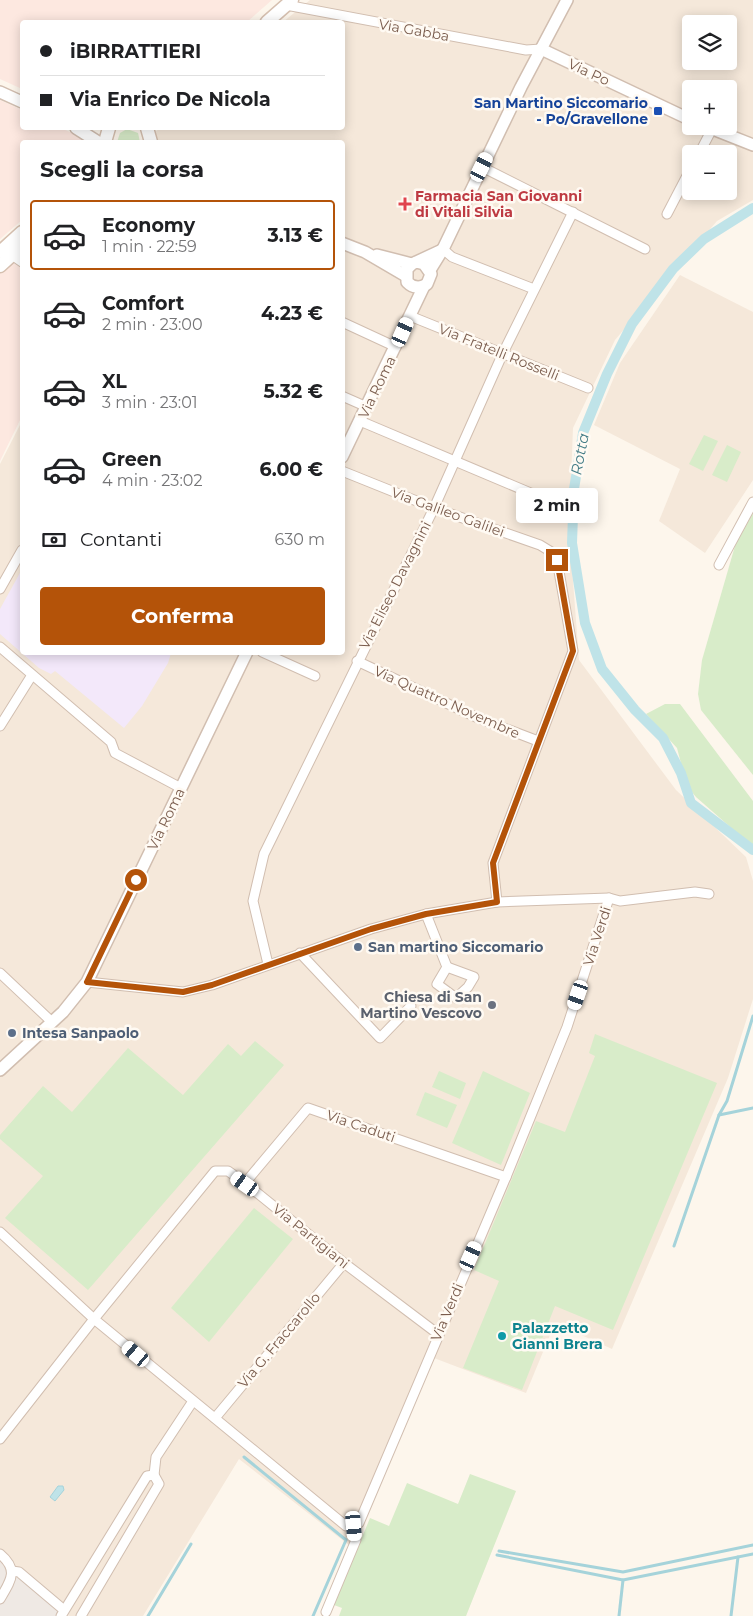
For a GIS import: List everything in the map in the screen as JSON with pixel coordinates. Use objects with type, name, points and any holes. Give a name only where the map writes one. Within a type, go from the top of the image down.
[{"type":"main road","points":[[269,20],[289,2]]},
{"type":"main road","points":[[0,266],[12,256],[20,237]]},
{"type":"street","points":[[345,243],[365,252],[416,288],[424,286],[430,281],[430,270],[443,249],[482,167],[567,0]]},
{"type":"street","name":"Via Gabba","points":[[289,2],[526,50],[542,49]]},
{"type":"street","name":"Via Po","points":[[542,49],[682,116]]},
{"type":"street","points":[[0,92],[20,101]]},
{"type":"street","points":[[79,130],[95,140]]},
{"type":"street","points":[[727,135],[753,145]]},
{"type":"street","points":[[482,167],[645,249]]},
{"type":"street","points":[[667,214],[682,185]]},
{"type":"street","name":"Via Eliseo Davagnini","points":[[268,964],[253,901],[264,854],[357,661],[434,508],[503,353],[573,212]]},
{"type":"street","points":[[407,280],[407,269],[414,263],[443,249]]},
{"type":"street","points":[[443,249],[452,257],[534,289]]},
{"type":"street","points":[[365,252],[424,264],[430,270]]},
{"type":"street","name":"Via Roma","points":[[407,280],[410,316]]},
{"type":"street","name":"Via Roma","points":[[345,451],[424,286]]},
{"type":"street","name":"Via Fratelli Rosselli","points":[[410,316],[588,388]]},
{"type":"street","points":[[345,323],[396,347]]},
{"type":"street","points":[[345,397],[367,407]]},
{"type":"street","points":[[360,421],[559,505]]},
{"type":"street","name":"Via Galileo Galilei","points":[[345,472],[434,508],[540,545],[553,553],[557,560],[562,584],[573,651],[538,741]]},
{"type":"street","points":[[719,565],[753,502]]},
{"type":"street","points":[[0,589],[20,554]]},
{"type":"street","points":[[0,647],[112,742],[115,753],[180,788]]},
{"type":"street","name":"Via Roma","points":[[0,1070],[52,1022],[87,982],[246,655]]},
{"type":"street","points":[[269,655],[315,676]]},
{"type":"street","name":"Via Quattro Novembre","points":[[357,661],[478,718],[538,741]]},
{"type":"street","points":[[0,726],[32,675]]},
{"type":"street","points":[[497,902],[493,863],[538,741]]},
{"type":"street","points":[[87,982],[183,992],[212,985],[371,929],[426,914],[497,902],[610,898],[620,902],[695,892],[709,894]]},
{"type":"street","name":"Via Verdi","points":[[326,1612],[356,1540],[354,1526],[359,1523],[506,1177],[567,1027],[610,898]]},
{"type":"street","points":[[426,914],[447,967]]},
{"type":"street","points":[[300,954],[380,1038],[411,1006]]},
{"type":"street","points":[[0,973],[52,1022]]},
{"type":"street","name":"Via Caduti","points":[[245,1184],[308,1108],[506,1177]]},
{"type":"street","name":"Via Partigiani","points":[[94,1319],[215,1171],[228,1171],[438,1334]]},
{"type":"street","points":[[0,1232],[94,1319],[346,1526],[354,1526]]},
{"type":"street","name":"Via G. Fraccarollo","points":[[215,1418],[344,1262]]},
{"type":"street","points":[[0,1439],[94,1319]]},
{"type":"street","points":[[12,1571],[19,1572],[64,1610],[82,1614],[159,1484],[154,1475],[156,1457],[193,1401]]},
{"type":"street","points":[[64,1610],[147,1476],[154,1475]]},
{"type":"street","points":[[0,1554],[9,1562],[12,1571],[8,1586],[0,1599]]},
{"type":"shaded area","points":[[0,0],[272,0],[249,20],[20,20],[20,88],[0,79]]},
{"type":"shaded area","points":[[310,0],[753,0],[753,200],[717,221],[615,340],[573,428],[569,528],[579,660],[676,790],[746,857],[753,881],[753,999],[728,1078],[612,1349],[555,1323],[526,1393],[434,1358],[350,1546],[239,1459],[143,1616],[69,1616],[0,1552],[0,464],[20,425],[20,655],[345,655],[345,140],[145,140],[158,130],[345,130],[345,20],[285,20]]},
{"type":"shaded area","points":[[0,100],[20,109],[20,130],[65,130],[85,140],[20,140],[20,222],[0,239]]},
{"type":"shaded area","points":[[0,264],[20,264],[20,420],[0,461]]},
{"type":"shaded area","points":[[680,275],[753,312],[753,480],[705,553],[659,521],[680,469],[594,425],[620,363]]},
{"type":"shaded area","points":[[20,573],[20,651],[0,634],[0,609]]},
{"type":"shaded area","points":[[24,655],[170,655],[168,663],[142,706],[124,728],[55,671],[51,674],[39,668]]},
{"type":"shaded area","points":[[0,1557],[63,1616],[0,1616]]},
{"type":"green space","points":[[130,130],[138,133],[140,140],[118,140],[120,133]]},
{"type":"green space","points":[[704,435],[718,441],[703,471],[689,464]]},
{"type":"green space","points":[[727,445],[741,452],[727,482],[712,475]]},
{"type":"green space","points":[[753,513],[753,775],[701,710],[698,694],[702,660],[737,539]]},
{"type":"green space","points":[[665,704],[680,704],[753,801],[753,847],[696,797],[687,786],[677,748],[646,714]]},
{"type":"green space","points":[[595,1034],[717,1083],[613,1330],[555,1306],[522,1390],[463,1368],[499,1281],[474,1270],[536,1121],[565,1132],[595,1056],[589,1053]]},
{"type":"green space","points":[[255,1041],[284,1065],[88,1290],[5,1218],[43,1176],[0,1139],[0,1135],[43,1086],[72,1112],[128,1048],[183,1095],[228,1044],[241,1056]]},
{"type":"green space","points":[[439,1071],[466,1083],[460,1099],[432,1087]]},
{"type":"green space","points":[[483,1071],[530,1093],[501,1165],[452,1143]]},
{"type":"green space","points":[[425,1092],[457,1105],[447,1128],[416,1115]]},
{"type":"green space","points":[[254,1208],[293,1239],[209,1342],[171,1308]]},
{"type":"green space","points":[[470,1474],[516,1491],[466,1616],[339,1616],[342,1608],[334,1605],[370,1518],[389,1526],[407,1483],[458,1504]]},
{"type":"water","points":[[58,1486],[63,1486],[64,1490],[55,1501],[50,1497]]},
{"type":"waterway","name":"Rotta","points":[[753,208],[704,239],[673,269],[632,324],[607,374],[583,433],[574,489],[572,543],[585,623],[602,669],[635,710],[663,738],[681,773],[691,803],[753,850]]},
{"type":"waterway","points":[[674,1246],[719,1115],[727,1101],[753,1016]]},
{"type":"waterway","points":[[719,1115],[753,1108]]},
{"type":"waterway","points":[[244,1457],[346,1540],[313,1616]]},
{"type":"waterway","points":[[148,1616],[191,1544]]},
{"type":"waterway","points":[[499,1551],[623,1572],[753,1545]]},
{"type":"waterway","points":[[497,1555],[623,1580],[753,1554]]},
{"type":"waterway","points":[[731,1616],[738,1557]]},
{"type":"waterway","points":[[619,1616],[623,1580]]},
{"type":"place","name":"San Martino Siccomario - Po/Gravellone","points":[[658,111]]},
{"type":"place","name":"Farmacia San Giovanni di Vitali Silvia","points":[[405,204]]},
{"type":"place","name":"San martino Siccomario","points":[[358,947]]},
{"type":"place","name":"Chiesa di San Martino Vescovo","points":[[492,1005]]},
{"type":"place","name":"Intesa Sanpaolo","points":[[12,1033]]},
{"type":"place","name":"Palazzetto Gianni Brera","points":[[502,1336]]},
{"type":"route","points":[[136,880],[87,982],[183,992],[212,985],[371,929],[426,914],[497,902],[493,863],[573,651],[557,560]]}]
